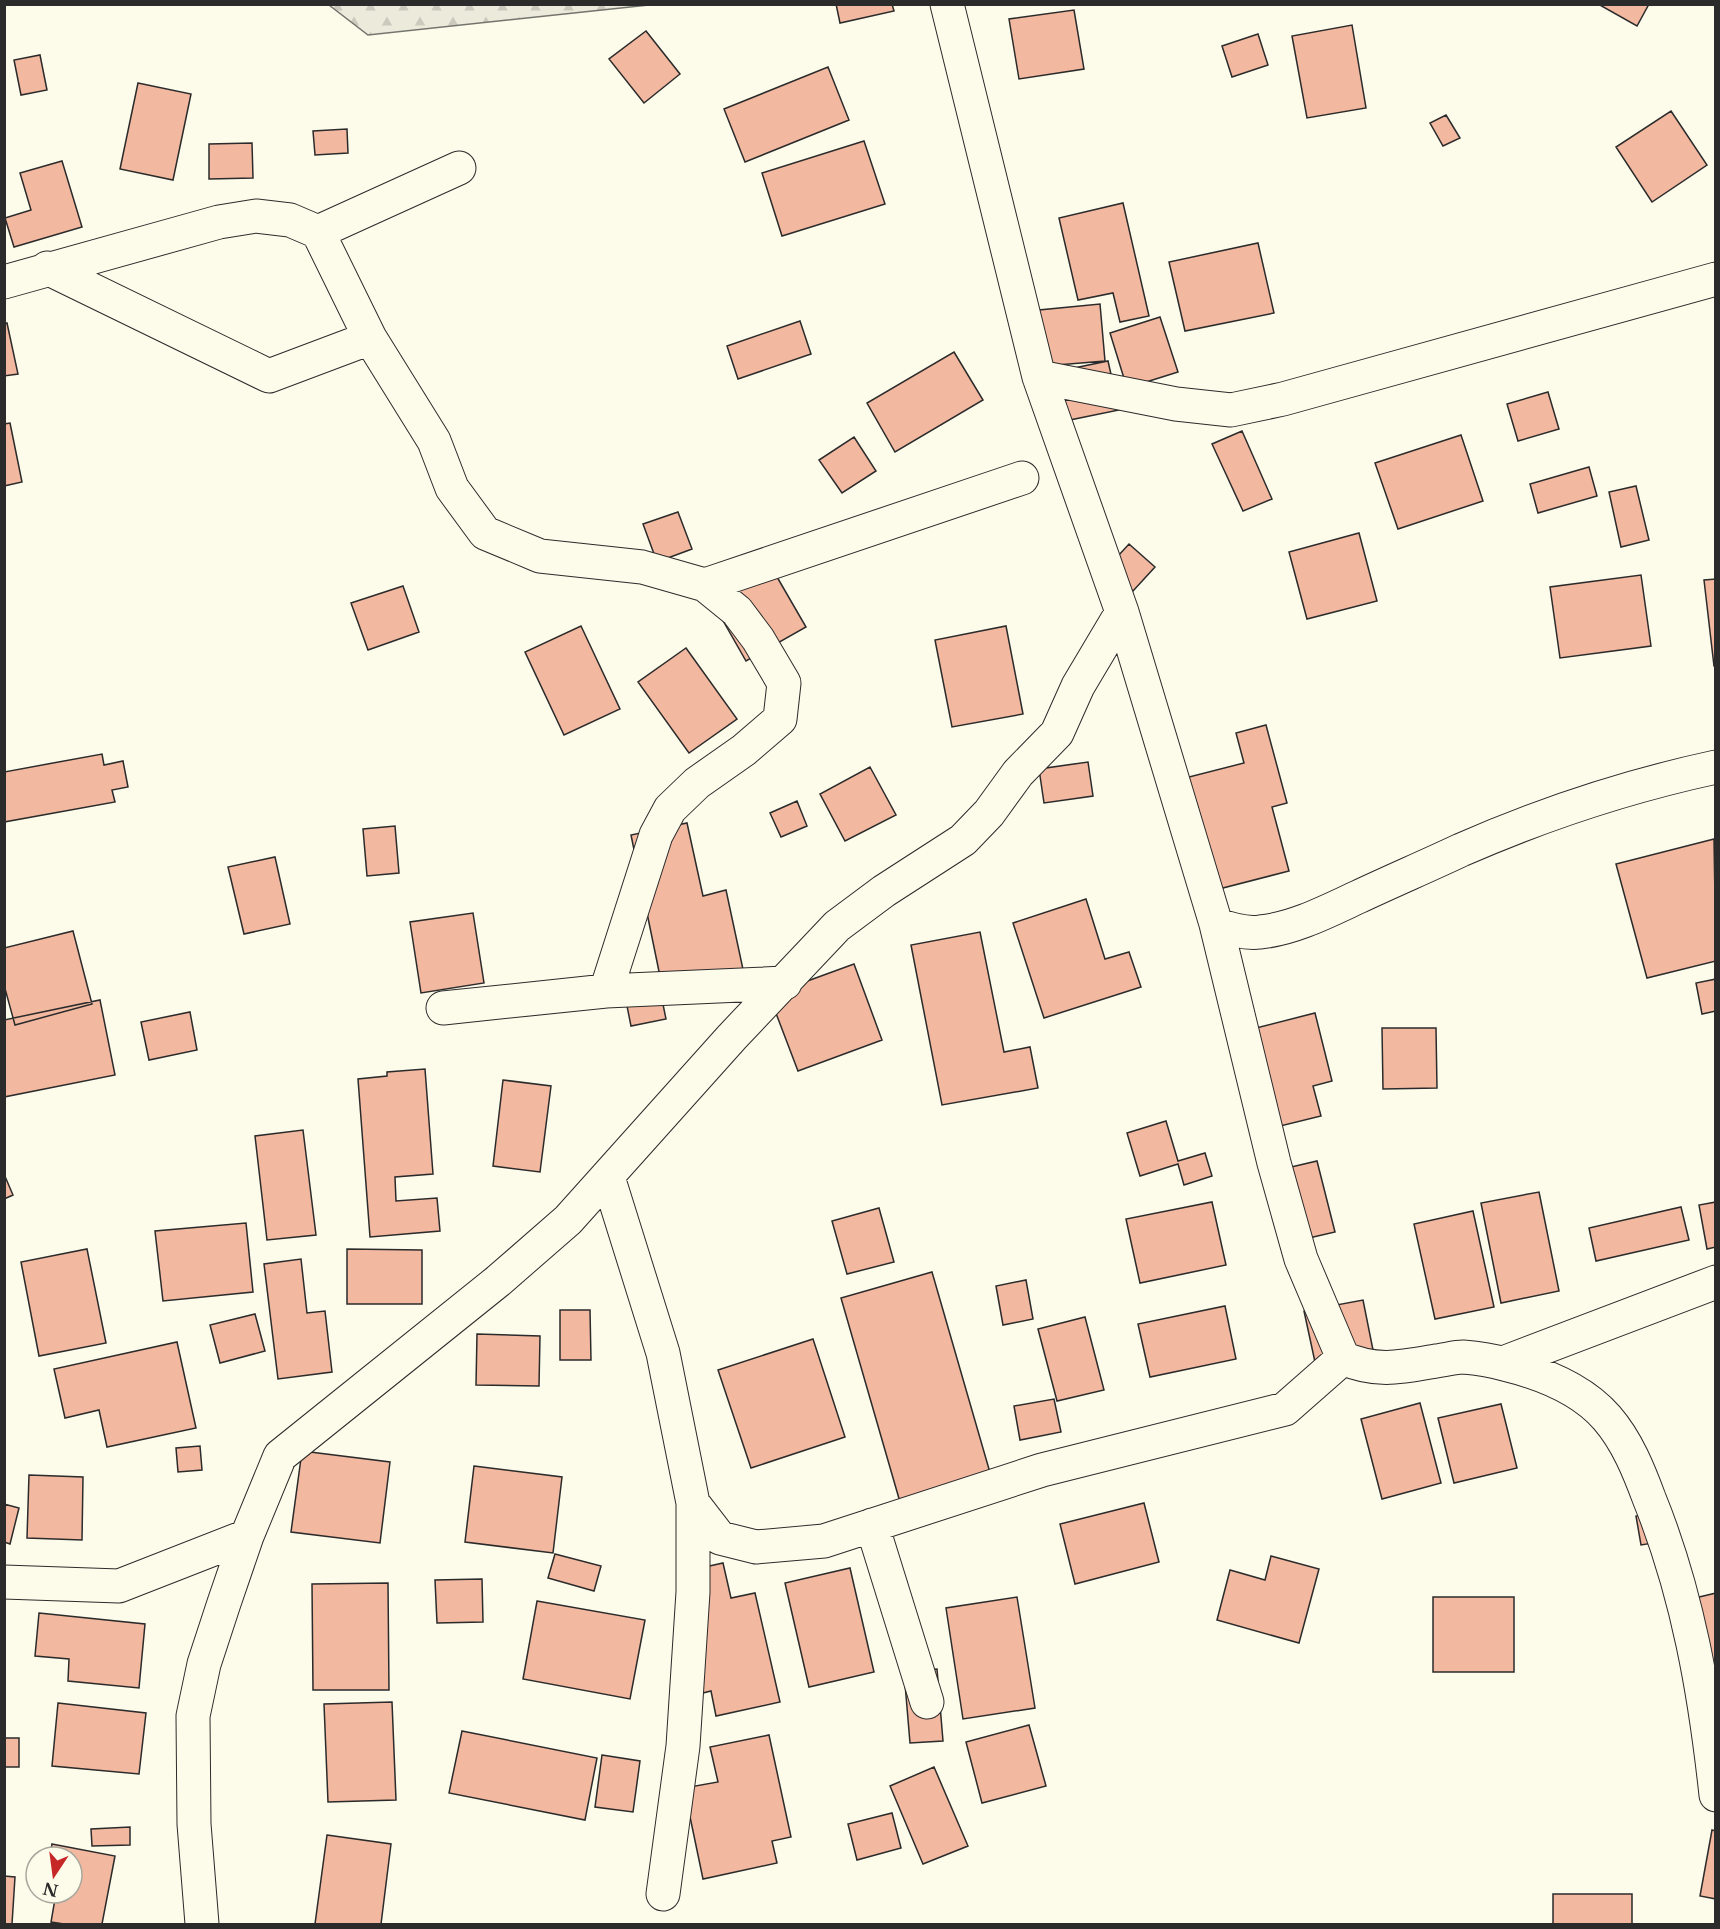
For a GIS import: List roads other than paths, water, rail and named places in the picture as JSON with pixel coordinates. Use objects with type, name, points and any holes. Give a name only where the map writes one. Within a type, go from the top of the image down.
[{"type":"street","points":[[947,4],[1039,377],[1122,612],[1215,924],[1274,1163],[1301,1259],[1343,1358],[1361,1366],[1383,1368],[1462,1357],[1503,1363],[1552,1380],[1585,1398],[1608,1419],[1635,1462],[1664,1535],[1686,1607],[1701,1678],[1716,1795]]},
{"type":"street","points":[[318,232],[459,168]]},
{"type":"street","points":[[4,282],[47,268],[219,222],[256,216],[290,220],[318,232],[370,338],[434,441],[452,488],[485,533],[540,556],[642,567],[705,585],[737,611],[758,639],[784,683],[780,719],[744,750],[697,783],[670,809],[656,835],[606,990]]},
{"type":"street","points":[[47,268],[269,376],[370,338]]},
{"type":"street","points":[[1039,377],[1176,404],[1231,410],[1283,399],[1716,279]]},
{"type":"street","points":[[705,585],[1022,478]]},
{"type":"street","points":[[202,1924],[194,1824],[193,1716],[204,1664],[247,1536],[280,1456],[498,1281],[568,1220],[732,1037],[837,926],[884,891],[963,840],[989,813],[1018,773],[1057,733],[1078,686],[1122,612]]},
{"type":"street","points":[[1215,924],[1234,930],[1259,933],[1288,925],[1331,909],[1481,842],[1572,806],[1662,779],[1716,767]]},
{"type":"street","points":[[443,1008],[606,990],[785,983]]},
{"type":"street","points":[[608,1177],[663,1353],[693,1503],[693,1592],[683,1734],[663,1893]]},
{"type":"street","points":[[1503,1363],[1716,1282]]},
{"type":"street","points":[[693,1503],[720,1538],[756,1547],[824,1541],[1042,1470],[1285,1409],[1343,1358]]},
{"type":"street","points":[[872,1525],[927,1702]]},
{"type":"street","points":[[4,1582],[120,1586],[247,1536]]}]
